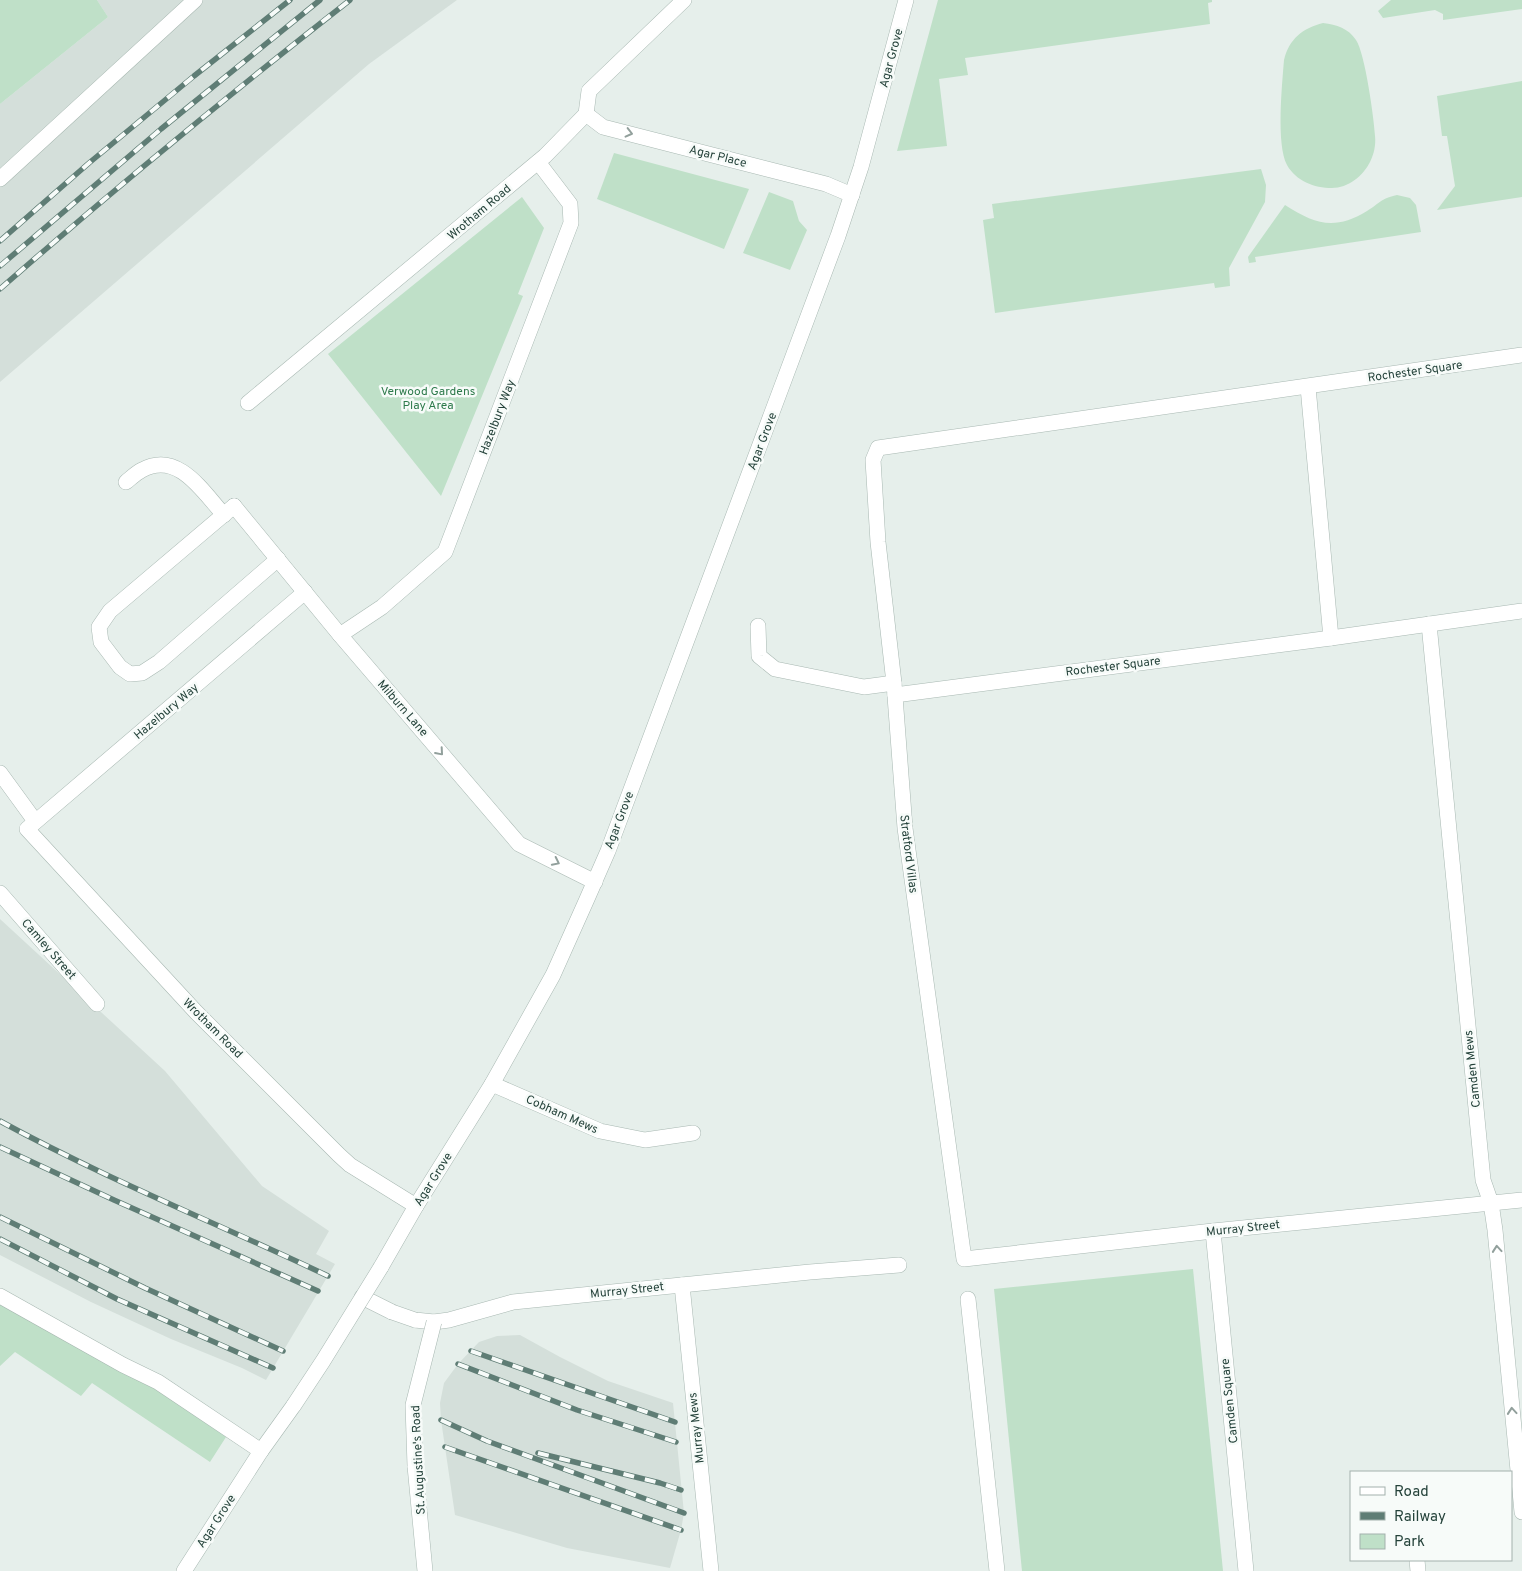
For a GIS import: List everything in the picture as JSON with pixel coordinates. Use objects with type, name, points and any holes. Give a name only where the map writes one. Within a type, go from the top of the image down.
[{"type":"street","points":[[0,179],[195,0]]},
{"type":"street","points":[[586,114],[589,91],[684,0]]},
{"type":"street","name":"Agar Grove","points":[[184,1571],[260,1451],[323,1361],[492,1084],[553,975],[612,842],[821,282],[852,195],[906,0]]},
{"type":"street","name":"Wrotham Road","points":[[248,403],[538,162],[586,114]]},
{"type":"street","name":"Agar Place","points":[[586,114],[604,127],[807,178],[832,185],[852,195]]},
{"type":"street","name":"Hazelbury Way","points":[[340,635],[382,607],[445,552],[571,223],[570,204],[538,162]]},
{"type":"street","name":"Rochester Square","points":[[878,448],[1522,355]]},
{"type":"street","points":[[1308,387],[1331,638]]},
{"type":"street","name":"Stratford Villas","points":[[878,448],[873,460],[877,522],[895,689],[905,828],[964,1259]]},
{"type":"street","name":"Milburn Lane","points":[[126,482],[142,469],[159,465],[179,468],[192,478],[229,510],[278,559],[340,635],[519,844],[595,882]]},
{"type":"street","points":[[229,510],[110,611],[100,627],[101,642],[120,667],[130,674],[142,673],[160,662],[278,559]]},
{"type":"street","name":"Hazelbury Way","points":[[31,825],[306,592]]},
{"type":"street","name":"Rochester Square","points":[[758,626],[759,656],[774,669],[864,687],[895,689],[1331,638],[1522,611]]},
{"type":"street","name":"Camden Mews","points":[[1429,624],[1483,1180],[1491,1203],[1522,1512]]},
{"type":"street","name":"Wrotham Road","points":[[0,773],[31,825],[196,1012],[350,1165],[416,1206]]},
{"type":"street","name":"Camley Street","points":[[0,894],[97,1004]]},
{"type":"street","name":"Cobham Mews","points":[[492,1084],[600,1132],[645,1140],[693,1132]]},
{"type":"street","name":"Murray Street","points":[[964,1259],[1213,1231],[1522,1200]]},
{"type":"street","name":"Camden Square","points":[[1213,1231],[1246,1571]]},
{"type":"street","name":"Murray Street","points":[[362,1297],[402,1316],[415,1320],[434,1322],[465,1316],[512,1302],[899,1265]]},
{"type":"street","name":"Murray Mews","points":[[682,1285],[711,1571]]},
{"type":"street","points":[[0,1296],[123,1365],[158,1382],[260,1451]]},
{"type":"street","points":[[968,1299],[996,1571]]},
{"type":"street","name":"St. Augustine's Road","points":[[425,1571],[415,1466],[413,1405],[434,1322]]},
{"type":"shaded area","points":[[97,0],[457,0],[369,64],[0,382],[0,104],[108,17]]},
{"type":"shaded area","points":[[0,919],[165,1071],[262,1186],[329,1231],[316,1254],[335,1264],[266,1380],[91,1302],[0,1255]]},
{"type":"shaded area","points":[[520,1335],[608,1381],[673,1403],[684,1513],[670,1568],[567,1548],[455,1515],[441,1420],[440,1403],[444,1383],[458,1364],[479,1342],[497,1336]]},
{"type":"green space","points":[[0,0],[97,0],[108,17],[0,104]]},
{"type":"green space","points":[[938,0],[1212,0],[1212,2],[1208,3],[1210,24],[965,58],[968,75],[939,79],[947,146],[897,151]]},
{"type":"green space","points":[[1391,0],[1522,0],[1522,9],[1443,20],[1443,14],[1435,10],[1383,18],[1378,11]]},
{"type":"green space","points":[[1323,23],[1346,30],[1356,40],[1363,58],[1369,86],[1375,139],[1373,156],[1363,172],[1344,186],[1332,188],[1312,185],[1300,179],[1291,171],[1284,155],[1281,129],[1282,84],[1286,53],[1293,40],[1303,31]]},
{"type":"green space","points":[[1522,81],[1522,197],[1437,210],[1455,186],[1447,136],[1442,136],[1437,96]]},
{"type":"green space","points":[[614,153],[749,189],[724,249],[597,199]]},
{"type":"green space","points":[[1261,169],[1266,185],[1265,202],[1229,268],[1230,286],[1215,288],[1214,283],[995,313],[983,220],[994,218],[992,204]]},
{"type":"green space","points":[[769,192],[793,201],[799,221],[807,230],[790,270],[743,253]]},
{"type":"green space","points":[[1397,195],[1410,198],[1416,205],[1421,232],[1255,257],[1256,262],[1249,263],[1248,257],[1285,205],[1315,221],[1334,223],[1355,217],[1383,200]]},
{"type":"green space","name":"Verwood Gardens Play Area","points":[[522,197],[544,228],[518,294],[523,296],[441,496],[328,354]]},
{"type":"green space","points":[[1193,1269],[1223,1571],[1022,1571],[994,1289]]},
{"type":"green space","points":[[0,1304],[154,1383],[226,1437],[210,1462],[92,1383],[81,1396],[15,1352],[0,1366]]},
{"type":"railway","points":[[0,241],[89,163],[290,0]]},
{"type":"railway","points":[[0,266],[161,129],[320,0]]},
{"type":"railway","points":[[0,289],[173,142],[350,0]]},
{"type":"railway","points":[[0,1121],[122,1182],[328,1276]]},
{"type":"railway","points":[[0,1147],[318,1291]]},
{"type":"railway","points":[[0,1217],[145,1288],[283,1351]]},
{"type":"railway","points":[[0,1239],[117,1299],[273,1368]]},
{"type":"railway","points":[[471,1351],[675,1422]]},
{"type":"railway","points":[[458,1364],[577,1410],[676,1442]]},
{"type":"railway","points":[[441,1420],[487,1441],[684,1513]]},
{"type":"railway","points":[[445,1447],[681,1530]]},
{"type":"railway","points":[[538,1453],[660,1483],[681,1490]]}]
